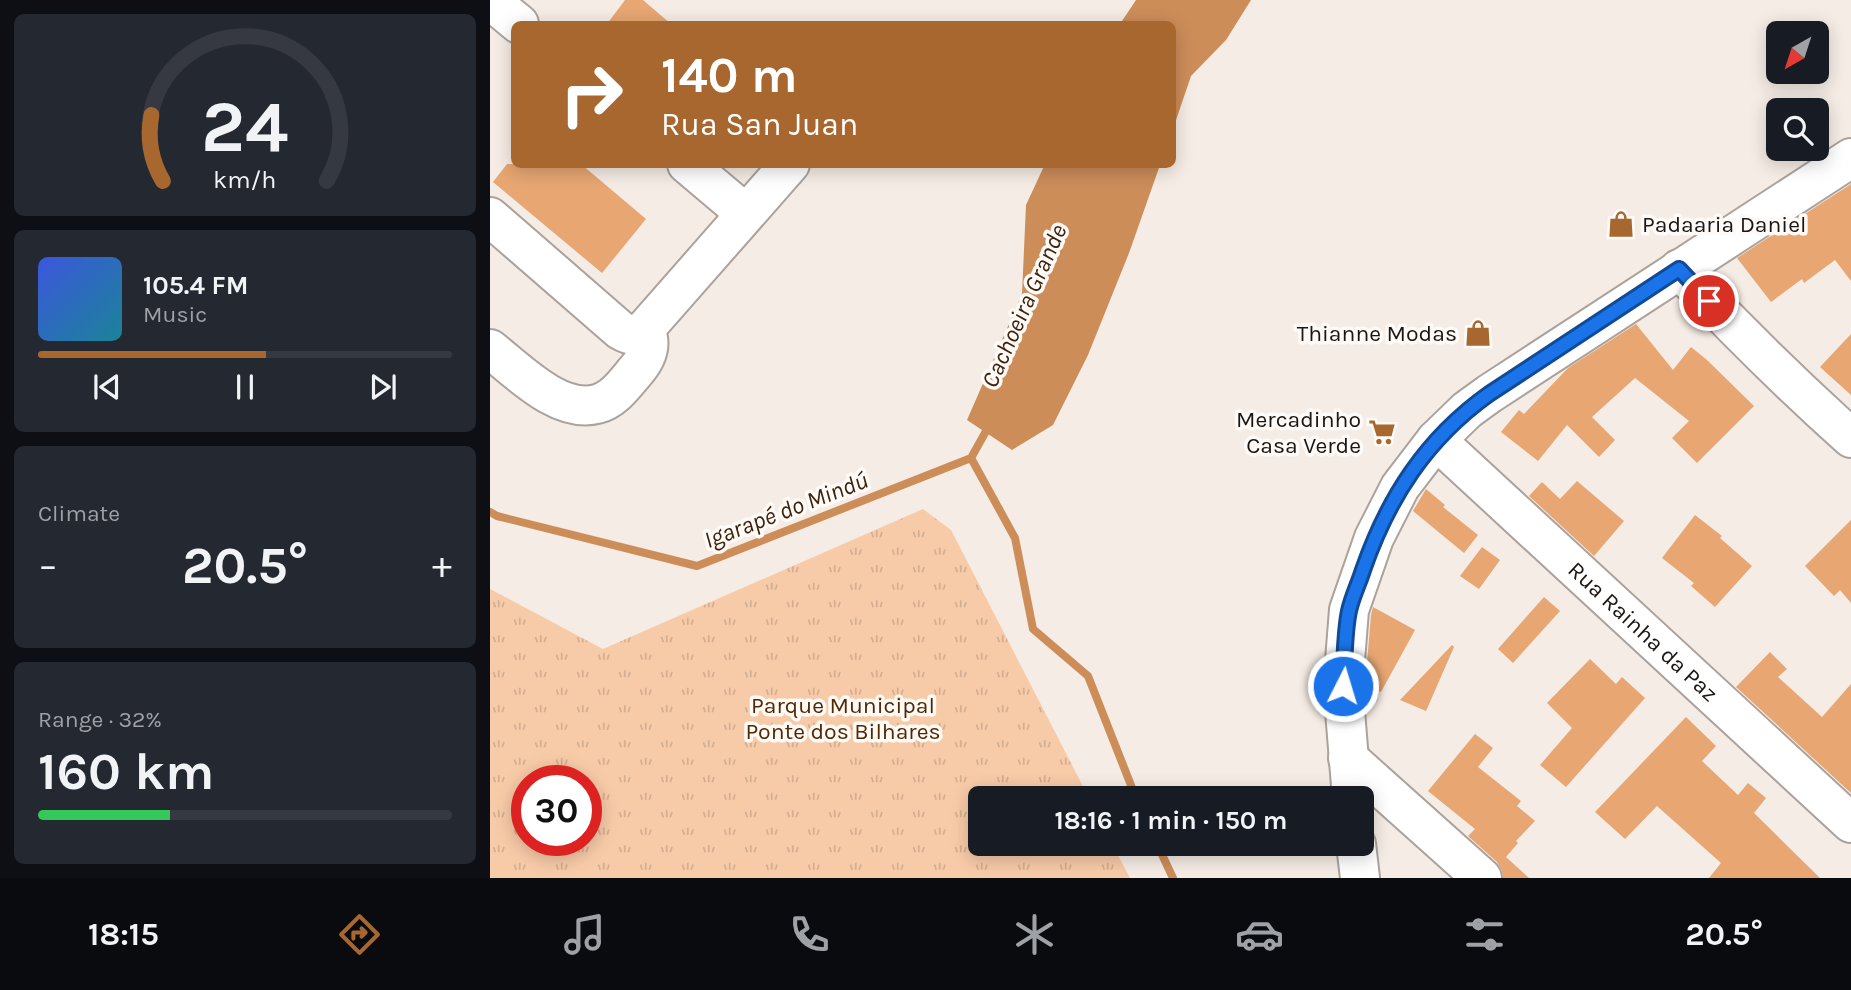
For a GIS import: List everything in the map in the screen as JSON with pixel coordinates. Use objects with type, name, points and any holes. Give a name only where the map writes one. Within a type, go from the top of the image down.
[{"type":"street","points":[[490,0],[515,21]]},
{"type":"street","points":[[1351,786],[1343,686],[1349,610],[1374,538],[1400,487],[1436,440],[1466,410],[1489,394],[1851,158]]},
{"type":"street","points":[[692,168],[745,214]]},
{"type":"street","points":[[490,217],[620,330],[629,335],[638,335],[786,168]]},
{"type":"street","points":[[1679,269],[1802,394],[1851,438]]},
{"type":"street","points":[[490,349],[543,391],[560,401],[581,406],[599,404],[618,392],[645,358],[649,338],[645,329]]},
{"type":"street","name":"Rua Rainha da Paz","points":[[1436,440],[1851,823]]},
{"type":"street","points":[[1348,758],[1482,878]]},
{"type":"street","points":[[1357,856],[1360,878]]},
{"type":"green space","name":"Parque Municipal Ponte dos Bilhares","points":[[923,509],[951,530],[1083,786],[968,786],[968,856],[1118,856],[1130,878],[490,878],[490,589],[603,649]]},
{"type":"water","points":[[1136,0],[1251,0],[1226,40],[1191,76],[1176,120],[1176,21],[1122,21]]},
{"type":"water","points":[[1043,168],[1159,168],[1129,253],[1088,355],[1053,425],[1012,450],[967,420],[1022,294],[1026,205]]},
{"type":"building","points":[[625,0],[643,0],[668,21],[609,21]]},
{"type":"building","points":[[507,164],[511,164],[511,168],[586,168],[646,219],[602,273],[493,182]]},
{"type":"building","points":[[1851,184],[1851,281],[1835,260],[1804,283],[1802,279],[1771,302],[1737,258]]},
{"type":"building","points":[[1636,324],[1673,370],[1691,347],[1754,406],[1697,463],[1672,438],[1689,421],[1635,378],[1592,417],[1615,440],[1599,457],[1567,425],[1538,461],[1501,432],[1519,410],[1524,414],[1568,368]]},
{"type":"building","points":[[1851,334],[1851,395],[1820,367]]},
{"type":"building","points":[[1577,481],[1624,521],[1594,556],[1529,496],[1542,482],[1560,499]]},
{"type":"building","points":[[1426,489],[1445,505],[1443,507],[1478,535],[1464,553],[1413,511]]},
{"type":"building","points":[[1695,515],[1722,536],[1720,538],[1752,566],[1715,607],[1691,586],[1694,583],[1662,558]]},
{"type":"building","points":[[1851,520],[1851,603],[1840,590],[1834,596],[1805,566]]},
{"type":"building","points":[[1482,547],[1500,560],[1479,589],[1460,576]]},
{"type":"building","points":[[1544,597],[1560,611],[1513,663],[1498,649]]},
{"type":"building","points":[[1373,607],[1415,630],[1381,692],[1365,686]]},
{"type":"building","points":[[1452,645],[1454,647],[1426,711],[1400,700]]},
{"type":"building","points":[[1770,652],[1787,669],[1778,677],[1822,717],[1851,684],[1851,793],[1736,687]]},
{"type":"building","points":[[1590,659],[1616,684],[1622,677],[1645,698],[1566,787],[1540,765],[1572,728],[1547,703]]},
{"type":"building","points":[[1686,717],[1716,746],[1702,761],[1738,795],[1748,783],[1766,798],[1754,813],[1820,878],[1709,878],[1721,863],[1657,806],[1625,839],[1595,812]]},
{"type":"building","points":[[1475,734],[1493,748],[1478,767],[1521,801],[1517,806],[1535,821],[1516,841],[1518,843],[1506,857],[1529,878],[1503,878],[1497,862],[1468,836],[1475,829],[1428,791]]},
{"type":"waterway","name":"Cachoeira Grande","points":[[971,458],[990,424]]},
{"type":"waterway","points":[[971,458],[1015,538],[1033,629],[1088,676],[1131,786]]},
{"type":"waterway","name":"Igarapé do Mindú","points":[[490,512],[497,516],[697,566],[971,458]]},
{"type":"waterway","points":[[1163,856],[1173,878]]},
{"type":"place","name":"Padaaria Daniel","points":[[1621,224]]},
{"type":"place","name":"Thianne Modas","points":[[1478,333]]},
{"type":"place","name":"Mercadinho Casa Verde","points":[[1382,432]]},
{"type":"route","points":[[1343,686],[1349,610],[1374,538],[1400,487],[1436,440],[1466,410],[1679,269],[1709,301]]}]
